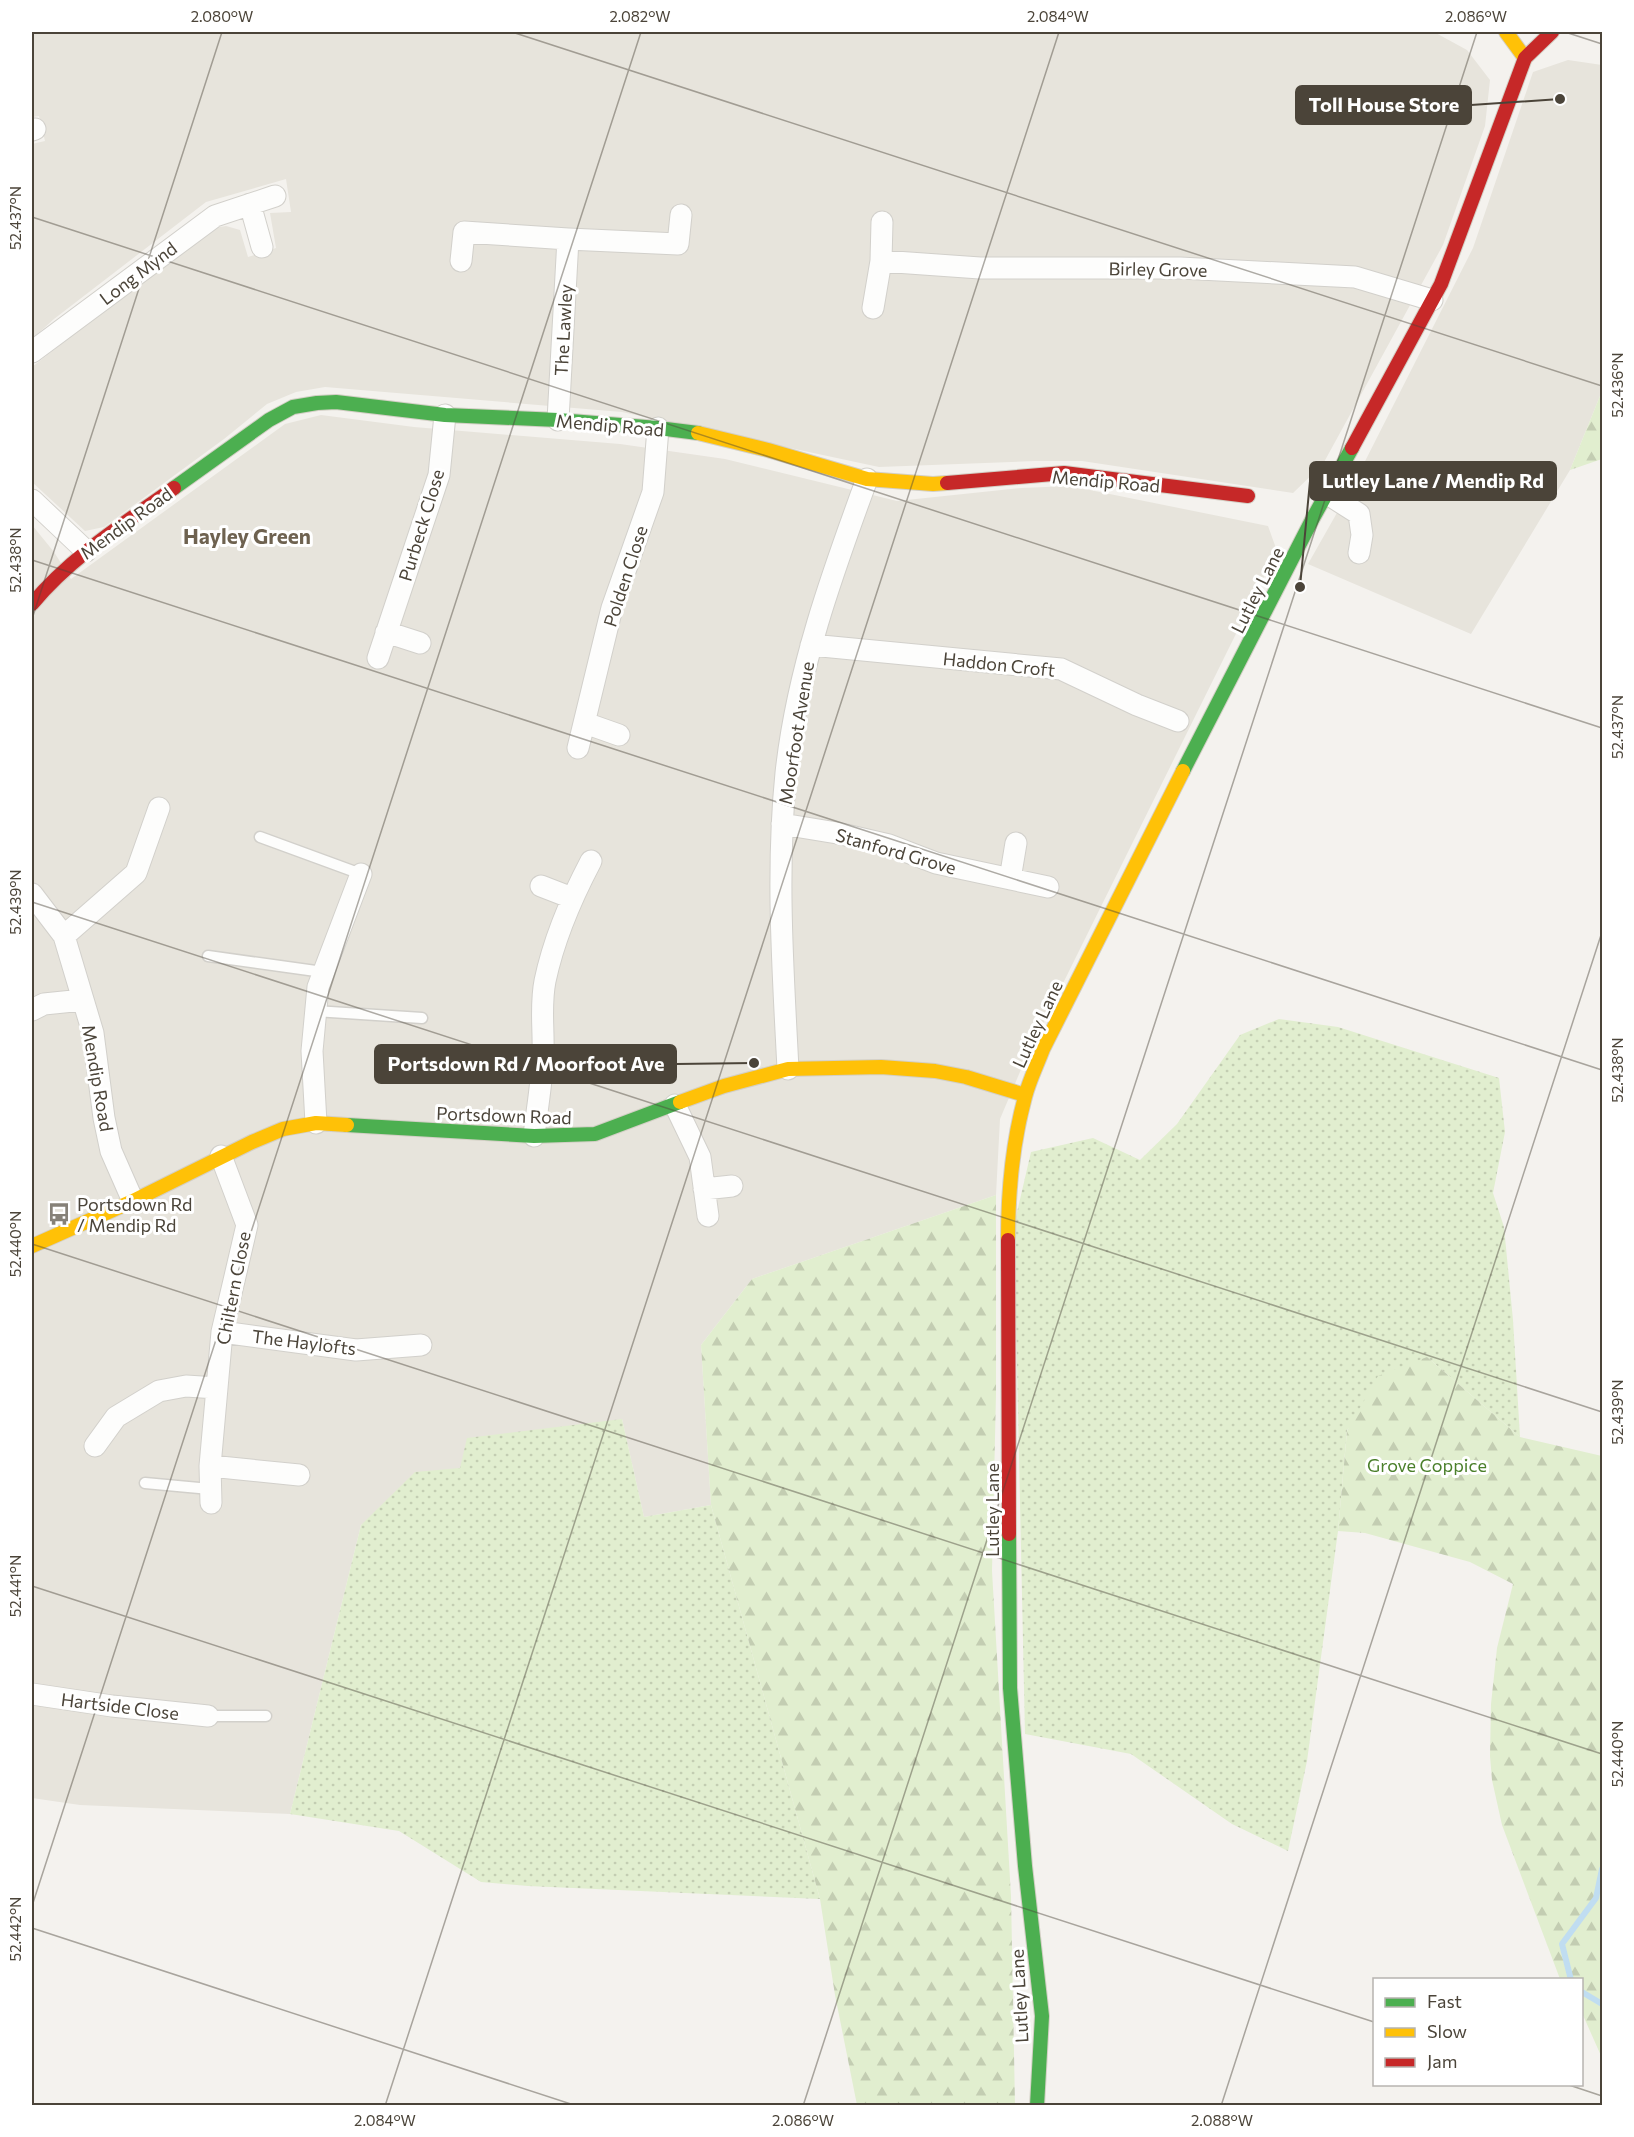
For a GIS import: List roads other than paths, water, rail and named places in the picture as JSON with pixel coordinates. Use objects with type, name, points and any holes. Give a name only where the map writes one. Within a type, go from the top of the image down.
[{"type":"street","points":[[1506,32],[1525,58]]},
{"type":"street","name":"Lutley Lane","points":[[1037,2106],[1042,2016],[1025,1866],[1010,1676],[1008,1220],[1017,1133],[1025,1095],[1043,1050],[1099,936],[1326,493],[1441,284],[1525,58],[1552,32]]},
{"type":"street","name":"Long Mynd","points":[[32,352],[215,216],[275,196]]},
{"type":"street","points":[[250,204],[262,247]]},
{"type":"street","points":[[462,261],[464,232],[678,244],[681,215]]},
{"type":"street","points":[[873,308],[880,261],[882,222]]},
{"type":"street","name":"The Lawley","points":[[558,420],[568,239]]},
{"type":"street","name":"Birley Grove","points":[[880,261],[980,268],[1180,268],[1355,277],[1432,300]]},
{"type":"street","name":"Mendip Road","points":[[32,604],[40,593],[86,551],[269,420],[293,407],[336,402],[445,415],[558,420],[702,434],[867,478],[933,484],[1064,473],[1248,496]]},
{"type":"street","name":"Purbeck Close","points":[[378,658],[439,475],[445,415]]},
{"type":"street","name":"Polden Close","points":[[578,748],[612,608],[653,492],[658,428]]},
{"type":"street","name":"Moorfoot Avenue","points":[[788,1069],[780,911],[786,771],[795,714],[810,645],[831,577],[867,478]]},
{"type":"street","points":[[1326,493],[1359,514],[1362,535],[1359,553]]},
{"type":"street","points":[[32,500],[86,551]]},
{"type":"street","points":[[386,632],[420,643]]},
{"type":"street","name":"Haddon Croft","points":[[810,645],[1061,669],[1137,705],[1178,721]]},
{"type":"street","points":[[585,723],[620,735]]},
{"type":"street","points":[[64,936],[136,873],[159,808]]},
{"type":"street","name":"Stanford Grove","points":[[782,824],[889,845],[936,863],[1048,887]]},
{"type":"street","points":[[1010,879],[1016,843]]},
{"type":"street","points":[[534,1136],[543,1057],[541,1014],[545,981],[561,923],[591,861]]},
{"type":"street","points":[[316,1123],[312,1051],[318,987],[361,874]]},
{"type":"street","points":[[541,886],[572,898]]},
{"type":"street","name":"Mendip Road","points":[[32,894],[64,936],[93,1033],[104,1118],[111,1151],[133,1201]]},
{"type":"street","points":[[32,1010],[44,1004],[83,1000]]},
{"type":"street","name":"Portsdown Road","points":[[32,1246],[133,1201],[220,1156],[283,1129],[316,1123],[534,1136],[595,1134],[724,1086],[788,1069],[881,1066],[935,1071],[966,1077],[1025,1095]]},
{"type":"street","points":[[675,1105],[700,1157],[708,1216]]},
{"type":"street","name":"Chiltern Close","points":[[211,1496],[210,1466],[222,1332],[247,1225],[220,1156]]},
{"type":"street","points":[[704,1189],[732,1186]]},
{"type":"street","name":"The Haylofts","points":[[222,1332],[356,1350],[421,1345]]},
{"type":"street","points":[[95,1446],[116,1417],[159,1391],[186,1386],[217,1388]]},
{"type":"street","points":[[210,1466],[299,1474]]},
{"type":"street","name":"Hartside Close","points":[[32,1694],[112,1706],[208,1716]]},
{"type":"lane","points":[[260,837],[361,874]]},
{"type":"lane","points":[[208,956],[323,972]]},
{"type":"lane","points":[[315,1011],[423,1018]]},
{"type":"lane","points":[[145,1483],[211,1496]]},
{"type":"lane","points":[[208,1716],[266,1716]]},
{"type":"waterway","points":[[1570,1978],[1562,1944],[1596,1898],[1602,1869]]},
{"type":"waterway","points":[[1583,1993],[1602,2004]]},
{"type":"place","name":"Toll House Store","points":[[1560,99]]},
{"type":"place","name":"Lutley Lane / Mendip Rd","points":[[1300,587]]},
{"type":"place","name":"Portsdown Rd / Moorfoot Ave","points":[[754,1063]]},
{"type":"place","name":"Portsdown Rd / Mendip Rd","points":[[59,1214]]},
{"type":"district","name":"Hayley Green","points":[[247,535]]},
{"type":"park label","name":"Grove Coppice","points":[[1427,1465]]}]
